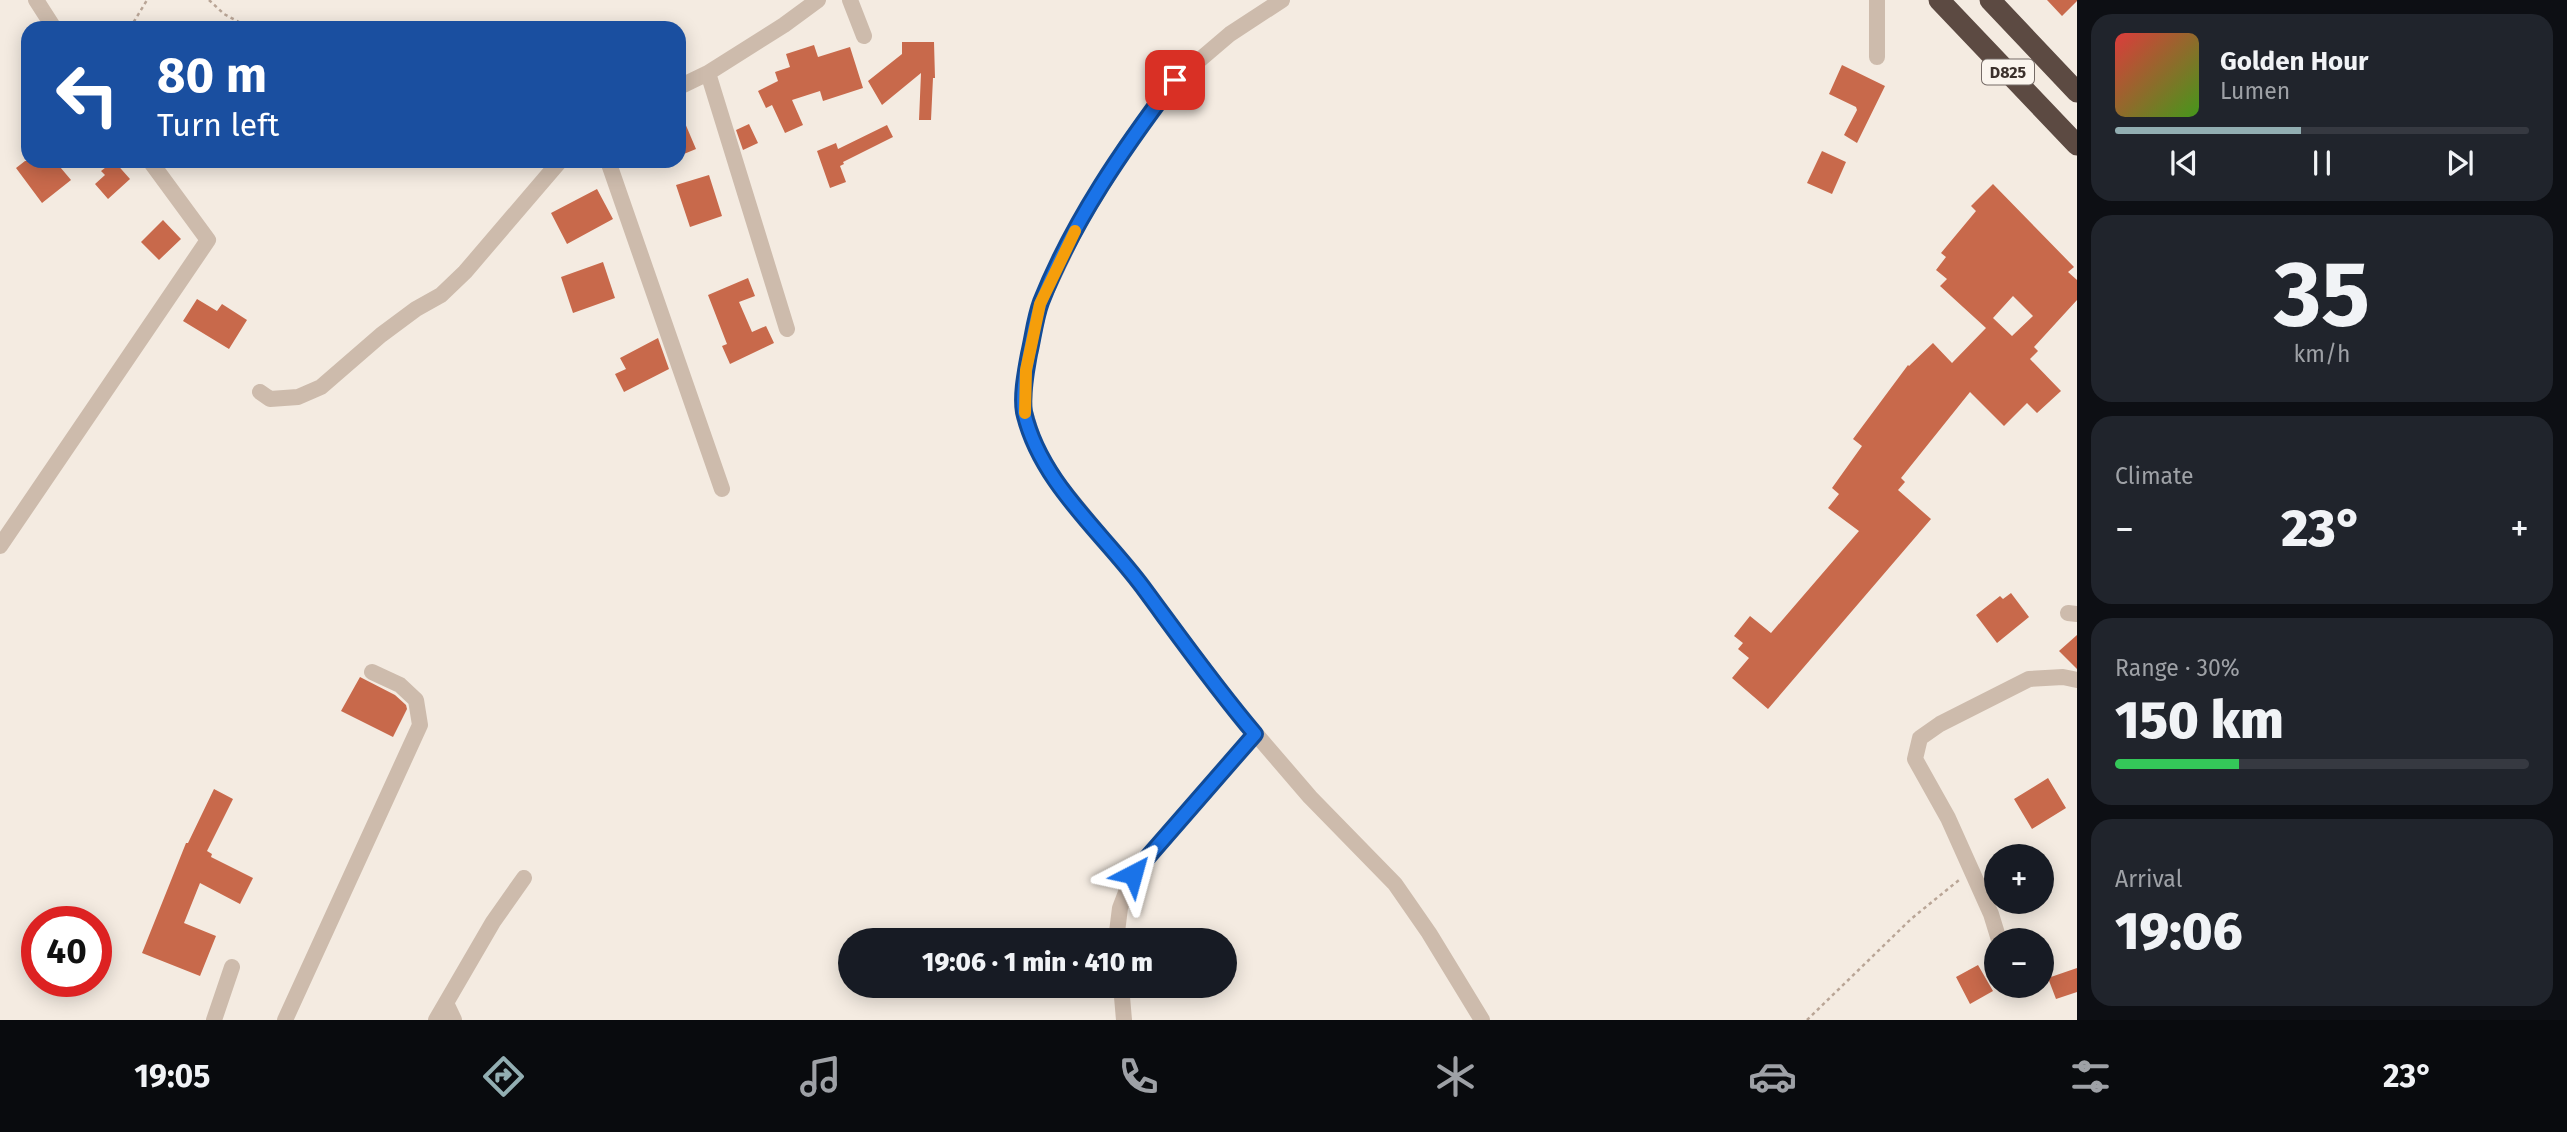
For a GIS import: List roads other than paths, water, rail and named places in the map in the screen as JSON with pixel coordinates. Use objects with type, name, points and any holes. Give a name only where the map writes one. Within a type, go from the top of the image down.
[{"type":"highway","name":"D825","points":[[1940,0],[2077,145]]},
{"type":"highway","name":"D825","points":[[1990,0],[2077,92]]},
{"type":"street","points":[[36,0],[50,21]]},
{"type":"street","points":[[686,84],[708,73],[784,25],[818,0]]},
{"type":"street","points":[[850,0],[864,36]]},
{"type":"street","points":[[1282,0],[1230,34],[1175,80],[1128,143],[1078,225],[1040,304],[1026,370],[1024,409],[1036,448],[1057,482],[1141,584],[1179,638],[1255,734],[1310,797],[1395,884],[1429,933],[1482,1020]]},
{"type":"street","points":[[1877,0],[1877,57]]},
{"type":"street","points":[[708,73],[788,328]]},
{"type":"street","points":[[0,546],[208,240],[155,168]]},
{"type":"street","points":[[260,392],[270,399],[298,397],[321,387],[381,335],[416,309],[441,295],[496,238],[554,168]]},
{"type":"street","points":[[610,168],[722,489]]},
{"type":"street","points":[[285,1020],[420,725],[416,700],[400,685],[372,672]]},
{"type":"street","points":[[1995,928],[1948,818],[1915,759],[1920,737],[2029,679],[2063,677],[2077,680]]},
{"type":"street","points":[[1118,928],[1120,908],[1133,874],[1255,734]]},
{"type":"street","points":[[436,1020],[494,922],[524,878]]},
{"type":"street","points":[[214,1020],[232,967]]},
{"type":"street","points":[[1122,998],[1124,1020]]},
{"type":"street","points":[[446,1003],[454,1020]]}]
